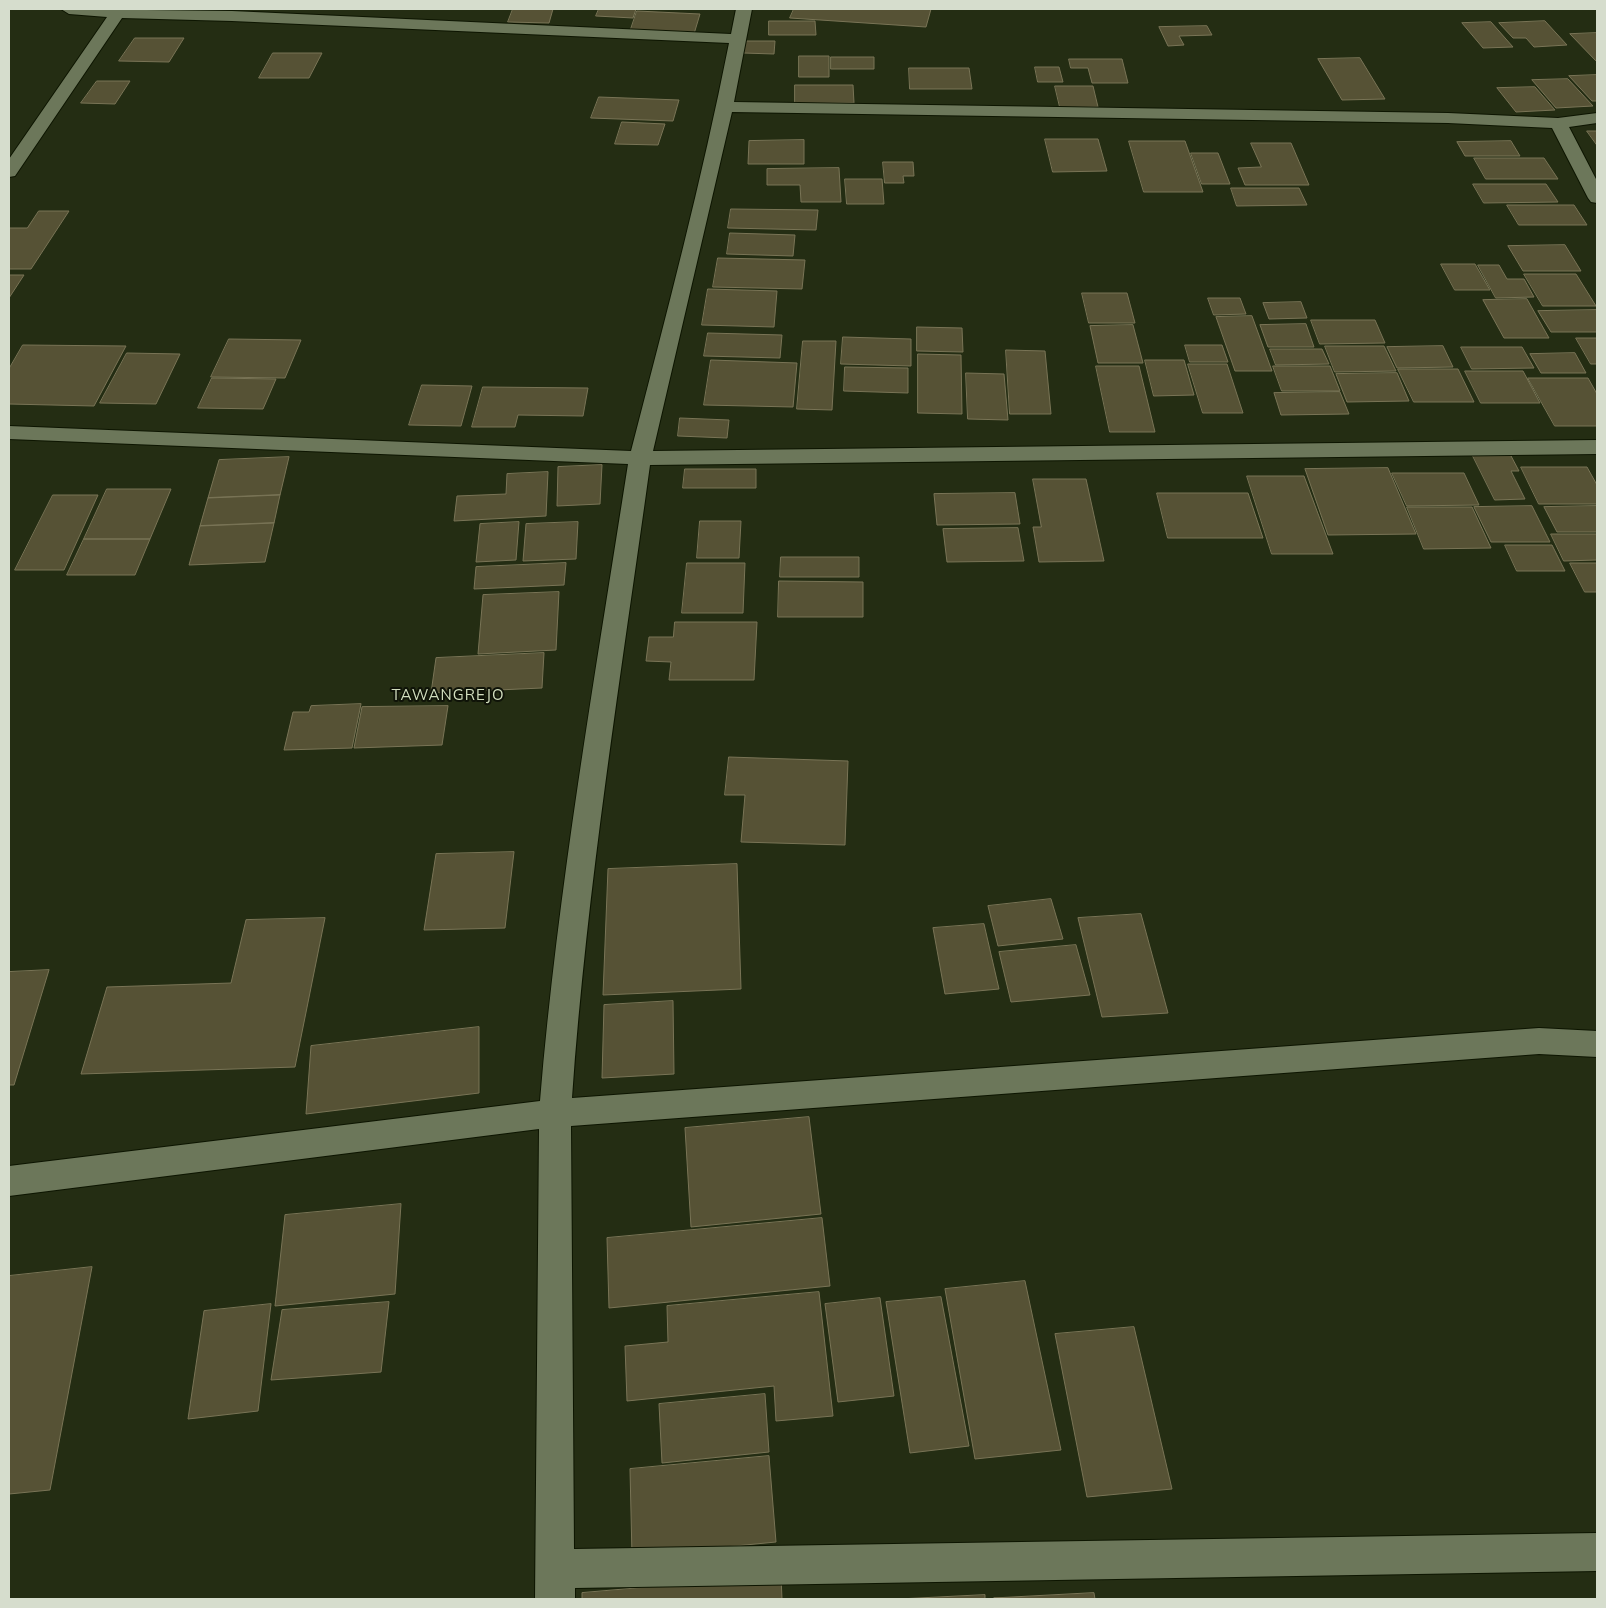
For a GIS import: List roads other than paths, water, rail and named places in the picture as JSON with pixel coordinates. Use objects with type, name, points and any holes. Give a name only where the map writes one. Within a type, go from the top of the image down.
[{"type":"street","points":[[70,9],[117,14],[232,16],[738,39]]},
{"type":"street","points":[[744,9],[725,107],[673,329],[640,458],[594,768],[566,976],[555,1112],[556,1584],[1597,1552]]},
{"type":"street","points":[[9,172],[117,14]]},
{"type":"street","points":[[725,107],[1448,118],[1558,123],[1597,118]]},
{"type":"street","points":[[1558,123],[1597,198]]},
{"type":"street","points":[[9,432],[640,458],[1597,447]]},
{"type":"street","points":[[9,1181],[555,1112],[1539,1041],[1597,1044]]},
{"type":"district","name":"TAWANGREJO","points":[[448,695]]}]
